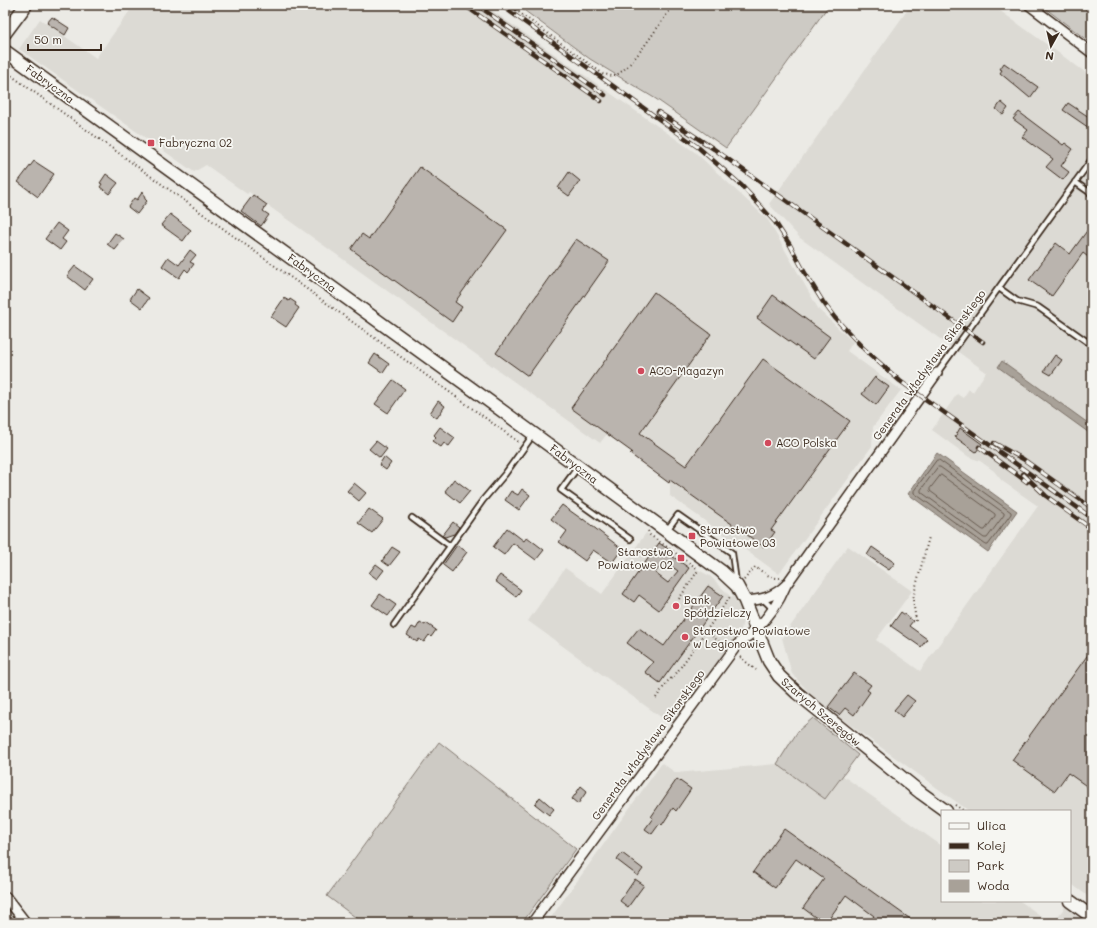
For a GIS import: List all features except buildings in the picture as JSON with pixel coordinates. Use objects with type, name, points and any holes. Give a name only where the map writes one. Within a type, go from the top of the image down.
[{"type":"street","points":[[5,33],[26,5]]},
{"type":"street","points":[[1029,5],[1092,53]]},
{"type":"street","name":"Fabryczna","points":[[5,51],[534,434],[618,497]]},
{"type":"street","name":"Generała Władysława Sikorskiego","points":[[745,601],[763,599],[773,595],[937,373]]},
{"type":"street","name":"Szarych Szeregów","points":[[618,497],[721,571],[736,586],[745,601],[769,661],[779,676],[796,693],[921,793],[945,810]]},
{"type":"street","name":"Generała Władysława Sikorskiego","points":[[532,923],[734,648],[742,639],[756,630],[772,611],[780,599],[784,581]]},
{"type":"street","points":[[5,896],[26,923]]},
{"type":"street","points":[[1071,902],[1092,917]]},
{"type":"lane","name":"Generała Władysława Sikorskiego","points":[[937,373],[1092,159]]},
{"type":"lane","points":[[1075,182],[1092,194]]},
{"type":"lane","points":[[999,288],[1017,301],[1038,307],[1092,345]]},
{"type":"lane","points":[[394,625],[450,546],[534,434]]},
{"type":"lane","points":[[578,467],[562,490],[630,539]]},
{"type":"lane","points":[[666,531],[678,515],[732,554],[736,586]]},
{"type":"lane","points":[[412,518],[450,546]]},
{"type":"lane","points":[[763,599],[770,606],[772,611]]},
{"type":"path","points":[[509,5],[603,74],[613,76],[622,72],[637,57],[674,5]]},
{"type":"path","points":[[5,71],[524,446]]},
{"type":"path","points":[[647,527],[650,534],[705,572]]},
{"type":"path","points":[[916,621],[913,600],[929,537]]},
{"type":"path","points":[[656,698],[667,682],[675,675],[731,596],[736,586],[755,567],[784,581]]},
{"type":"path","points":[[679,599],[699,569]]},
{"type":"shaded area","points":[[134,5],[484,5],[696,153],[768,220],[819,310],[853,342],[847,351],[901,390],[873,427],[872,446],[779,574],[670,496],[670,483],[630,454],[632,452],[607,434],[600,443],[249,192],[247,194],[206,165],[194,172],[19,49],[40,19],[96,58]]},
{"type":"shaded area","points":[[911,5],[992,5],[1092,77],[1092,899],[1071,884],[1071,810],[968,810],[817,701],[792,674],[782,638],[848,546],[912,591],[876,640],[920,671],[1038,506],[1002,481],[994,471],[980,461],[969,457],[932,430],[957,394],[963,398],[969,389],[973,392],[986,372],[800,238],[769,204]]},
{"type":"shaded area","points":[[646,533],[693,567],[710,576],[731,597],[733,596],[741,611],[743,620],[741,630],[672,725],[528,621],[565,568],[602,594]]},
{"type":"shaded area","points":[[791,739],[941,845],[941,902],[1021,902],[1051,923],[547,923],[662,763],[676,773],[777,764]]},
{"type":"shaded area","points":[[1065,907],[1086,923],[1053,923]]},
{"type":"green space","points":[[517,5],[829,5],[726,148],[656,99],[590,59]]},
{"type":"green space","points":[[1041,5],[1080,5],[1092,14],[1092,44]]},
{"type":"green space","points":[[813,718],[858,755],[825,799],[777,764],[798,731]]},
{"type":"green space","points":[[439,742],[576,849],[522,923],[363,923],[327,896]]},
{"type":"green space","points":[[5,904],[19,923],[5,923]]},
{"type":"water","points":[[1002,361],[1092,426],[1092,435],[998,367]]},
{"type":"water","points":[[937,453],[1017,511],[988,552],[908,494]]},
{"type":"railway","points":[[464,5],[601,101]]},
{"type":"railway","points":[[477,5],[605,95]]},
{"type":"railway","points":[[501,5],[699,148],[742,186],[775,222],[823,302],[835,318],[864,349],[900,381],[1092,518]]},
{"type":"railway","points":[[658,112],[714,149],[983,342]]},
{"type":"railway","points":[[994,443],[1023,459],[1092,508]]},
{"type":"railway","points":[[979,447],[1027,482]]},
{"type":"railway","points":[[1023,474],[1046,496],[1092,529]]},
{"type":"place","name":"Fabryczna 02","points":[[151,143]]},
{"type":"place","name":"ACO-Magazyn","points":[[641,371]]},
{"type":"place","name":"ACO Polska","points":[[768,443]]},
{"type":"place","name":"Starostwo Powiatowe 03","points":[[692,536]]},
{"type":"place","name":"Starostwo Powiatowe 02","points":[[681,558]]},
{"type":"place","name":"Bank Spółdzielczy","points":[[676,606]]},
{"type":"place","name":"Starostwo Powiatowe w Legionowie","points":[[685,637]]}]
